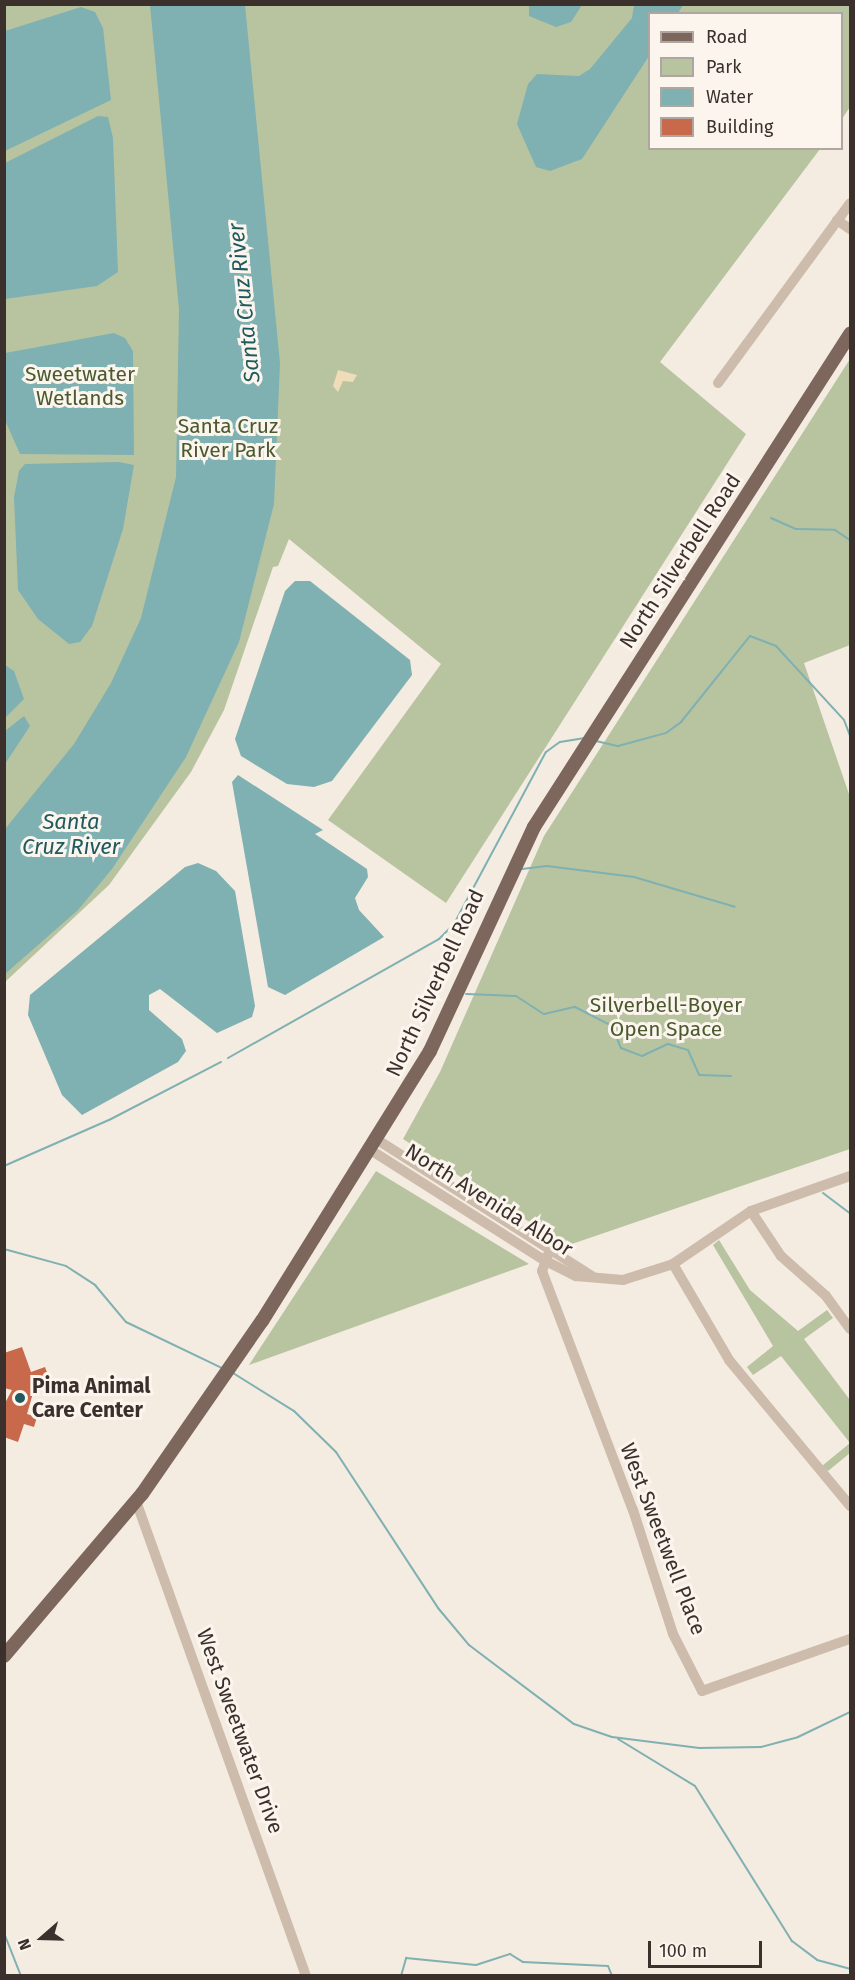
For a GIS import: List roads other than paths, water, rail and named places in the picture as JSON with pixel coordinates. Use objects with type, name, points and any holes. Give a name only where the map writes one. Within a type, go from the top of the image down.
[{"type":"main road","name":"North Silverbell Road","points":[[4,1656],[136,1501],[204,1408],[430,1052],[534,827],[850,334]]},
{"type":"street","points":[[718,382],[850,203]]},
{"type":"street","points":[[837,220],[850,229]]},
{"type":"street","name":"North Avenida Albor","points":[[372,1144],[576,1276],[623,1280],[673,1264],[751,1211],[850,1176]]},
{"type":"street","points":[[751,1211],[781,1256],[826,1296],[850,1329]]},
{"type":"street","name":"West Sweetwell Place","points":[[546,1256],[542,1271],[633,1510],[673,1634],[702,1691],[850,1640]]},
{"type":"street","points":[[673,1264],[729,1360],[850,1506]]},
{"type":"street","name":"West Sweetwater Drive","points":[[136,1501],[306,1976]]},
{"type":"water","points":[[529,4],[582,5],[571,22],[556,27],[529,16]]},
{"type":"water","name":"Santa Cruz River","points":[[150,5],[245,5],[280,363],[274,504],[239,642],[186,757],[112,869],[78,910],[5,974],[5,829],[74,744],[111,683],[141,618],[176,477],[179,309]]},
{"type":"water","points":[[634,5],[683,5],[679,12],[648,12],[648,58],[582,159],[550,171],[536,167],[517,124],[528,84],[537,74],[579,76],[590,69],[632,18]]},
{"type":"water","points":[[81,7],[95,12],[103,28],[111,100],[5,151],[5,31]]},
{"type":"water","points":[[98,116],[108,117],[113,138],[118,272],[97,286],[5,299],[5,163]]},
{"type":"water","points":[[114,333],[125,338],[133,351],[134,455],[20,454],[5,420],[5,353]]},
{"type":"water","points":[[119,462],[134,465],[123,529],[92,626],[80,642],[69,644],[38,619],[18,590],[14,497],[19,471],[25,464]]},
{"type":"water","points":[[295,581],[310,581],[410,660],[412,675],[332,781],[314,787],[287,784],[241,756],[235,739],[285,591]]},
{"type":"water","points":[[5,665],[14,671],[24,699],[5,718]]},
{"type":"water","points":[[24,716],[30,726],[5,764],[5,731]]},
{"type":"water","points":[[238,775],[323,830],[315,834],[367,869],[368,877],[355,898],[359,910],[384,937],[285,995],[268,987],[232,782]]},
{"type":"water","points":[[198,863],[216,871],[235,891],[255,1006],[252,1017],[217,1033],[160,989],[149,995],[149,1010],[182,1039],[186,1051],[178,1062],[82,1115],[62,1095],[28,1015],[30,995],[185,867]]},
{"type":"waterway","points":[[771,518],[796,529],[835,530],[850,540]]},
{"type":"waterway","points":[[596,741],[618,746],[666,733],[681,722],[750,636],[776,646],[844,720],[850,736]]},
{"type":"waterway","points":[[228,1058],[439,939],[454,924],[546,752],[560,742],[585,738]]},
{"type":"waterway","points":[[522,869],[547,866],[634,877],[735,907]]},
{"type":"waterway","points":[[466,994],[516,996],[544,1014],[575,1007],[612,1026],[621,1048],[642,1056],[668,1044],[688,1050],[699,1075],[731,1076]]},
{"type":"waterway","points":[[4,1166],[111,1119],[221,1062]]},
{"type":"waterway","points":[[823,1193],[850,1213]]},
{"type":"waterway","points":[[4,1249],[66,1266],[95,1285],[126,1322],[222,1368]]},
{"type":"waterway","points":[[233,1373],[294,1411],[336,1452],[438,1608],[469,1645],[574,1724],[612,1737],[699,1748],[761,1747],[798,1737],[850,1712]]},
{"type":"waterway","points":[[618,1739],[695,1786],[792,1941],[817,1960],[850,1969]]},
{"type":"waterway","points":[[4,1933],[21,1976]]},
{"type":"waterway","points":[[401,1976],[406,1958],[476,1965],[510,1954],[523,1962],[608,1966],[612,1976]]},
{"type":"place","name":"Pima Animal Care Center","points":[[20,1398]]},
{"type":"park label","name":"Sweetwater Wetlands","points":[[80,386]]},
{"type":"park label","name":"Santa Cruz River Park","points":[[228,438]]},
{"type":"park label","name":"Silverbell-Boyer Open Space","points":[[666,1017]]}]
